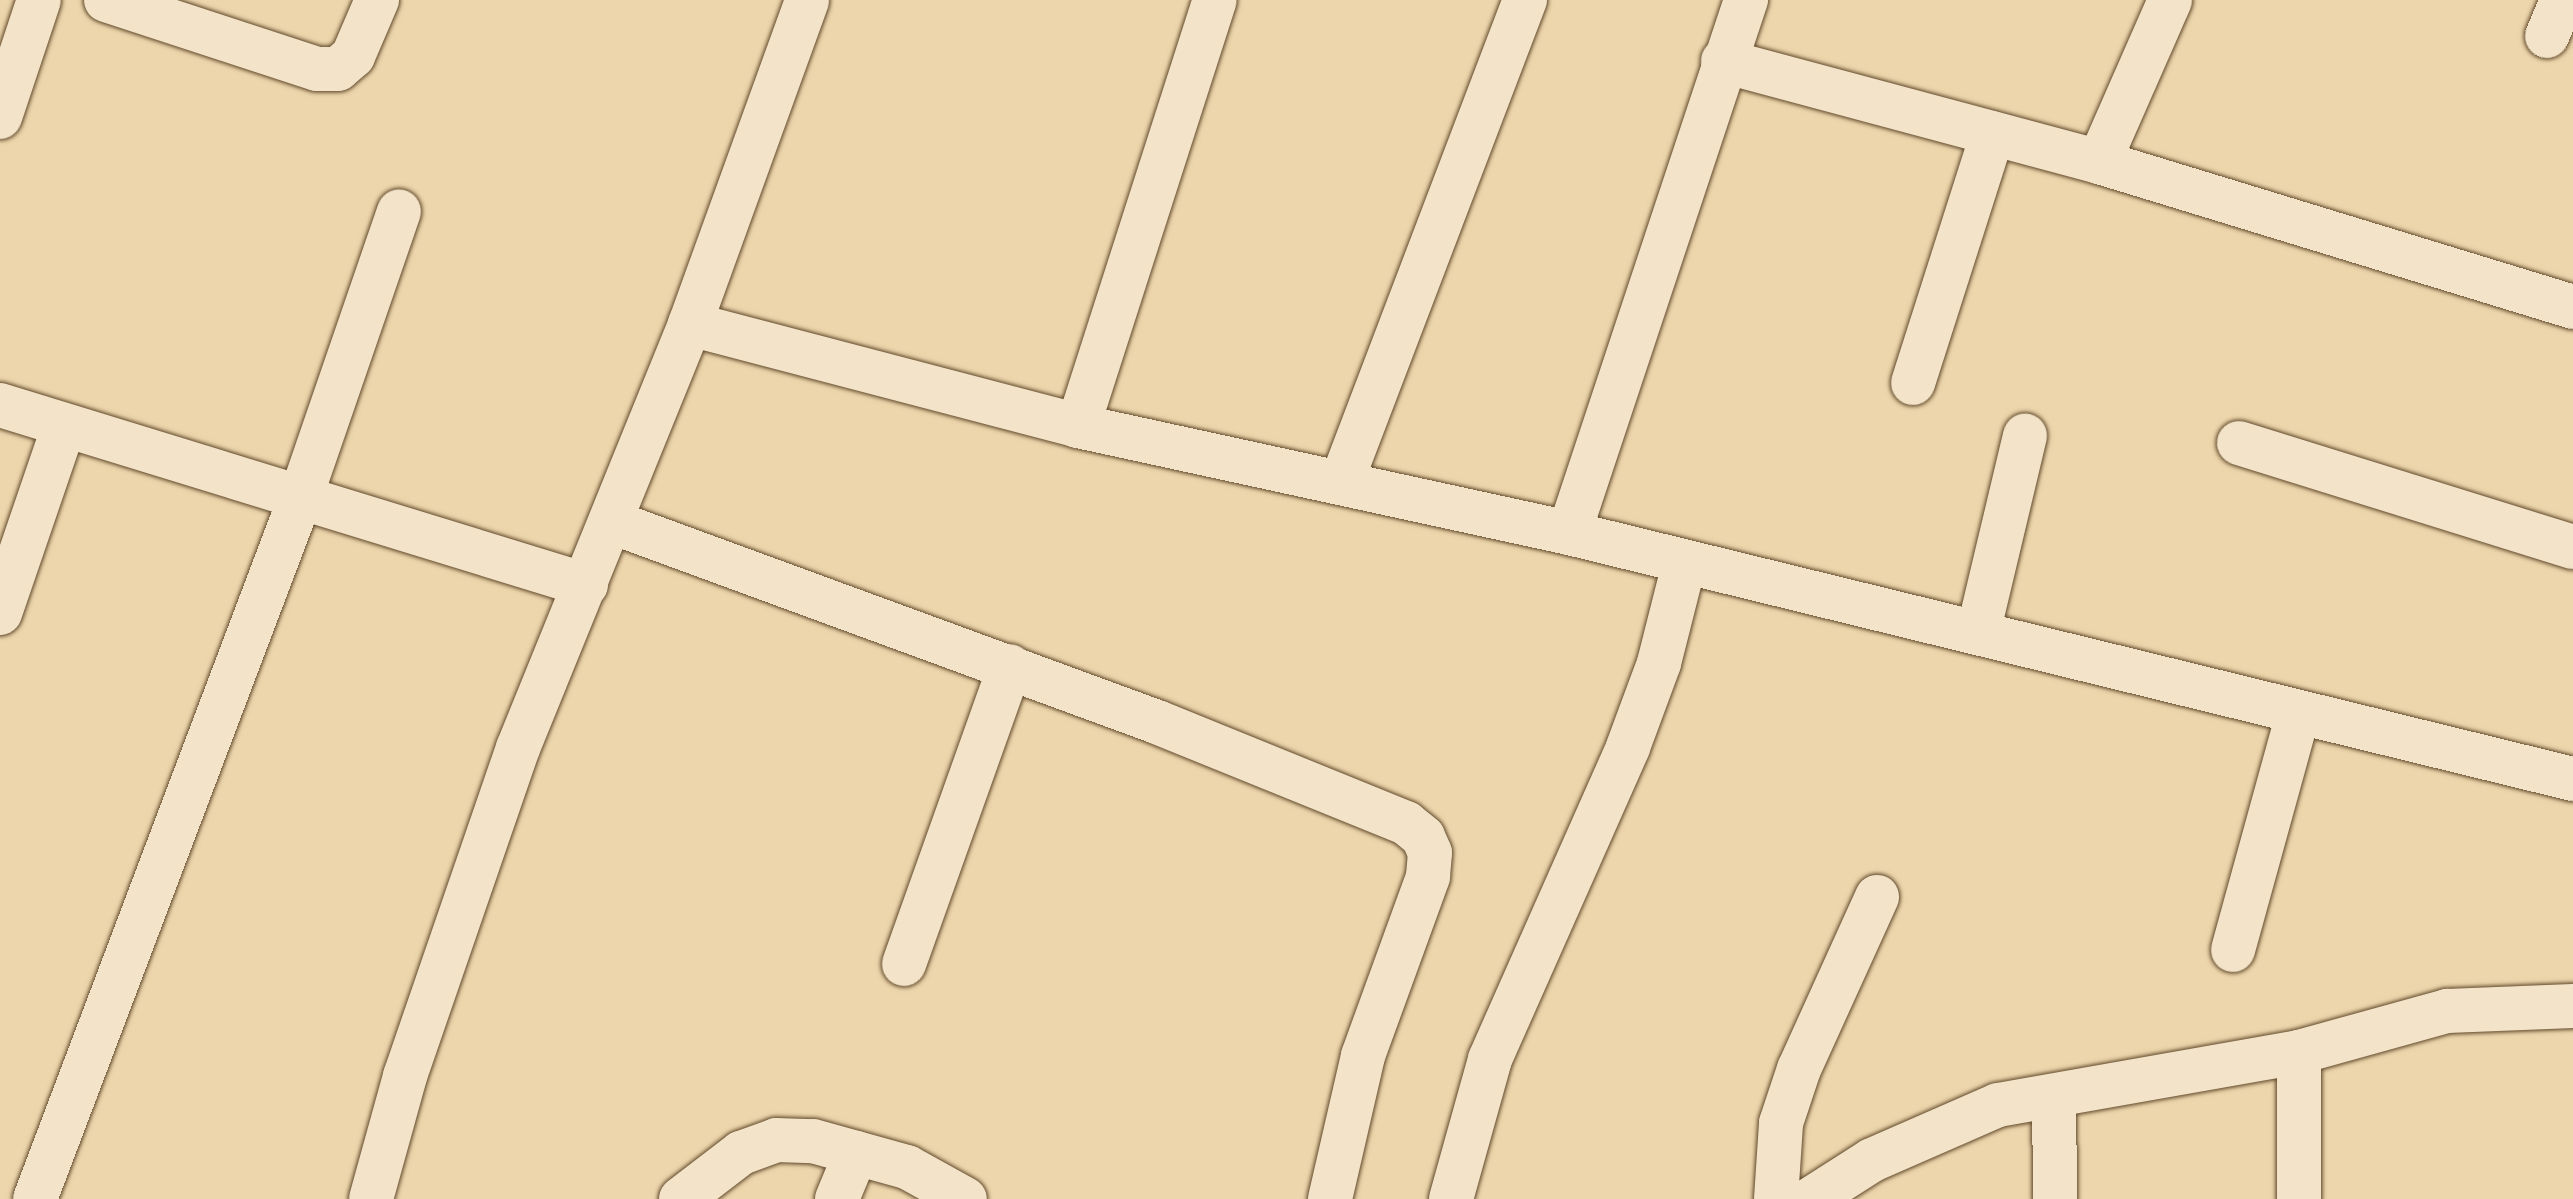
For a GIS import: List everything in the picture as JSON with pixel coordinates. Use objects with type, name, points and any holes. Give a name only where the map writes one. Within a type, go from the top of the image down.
[{"type":"street","points":[[0,117],[39,0]]},
{"type":"street","points":[[106,0],[317,69],[338,69],[353,56],[377,0]]},
{"type":"street","points":[[371,1199],[461,909],[518,748],[690,324],[807,0]]},
{"type":"street","points":[[1078,426],[1215,0]]},
{"type":"street","points":[[1341,483],[1525,0]]},
{"type":"street","points":[[1569,533],[1723,61],[1746,0]]},
{"type":"street","points":[[2099,162],[2170,0]]},
{"type":"street","points":[[1723,61],[2099,162],[2573,307]]},
{"type":"street","points":[[1913,383],[1993,133]]},
{"type":"street","points":[[35,1199],[301,496],[399,211]]},
{"type":"street","points":[[690,324],[1078,426],[1569,533],[1684,564],[2573,779]]},
{"type":"street","points":[[0,405],[586,585]]},
{"type":"street","points":[[0,613],[64,426]]},
{"type":"street","points":[[1978,633],[2025,436]]},
{"type":"street","points":[[2239,443],[2573,547]]},
{"type":"street","points":[[612,522],[1010,666],[1406,823],[1423,837],[1430,853],[1428,877],[1363,1056],[1330,1199]]},
{"type":"street","points":[[1451,1199],[1490,1059],[1628,747],[1659,663],[1684,564]]},
{"type":"street","points":[[904,964],[1010,666]]},
{"type":"street","points":[[2233,950],[2298,714]]},
{"type":"street","points":[[1776,1199],[1781,1123],[1799,1069],[1877,897]]},
{"type":"street","points":[[1811,1199],[1873,1180],[1998,1105],[2299,1052],[2447,1011],[2573,1006]]},
{"type":"street","points":[[2299,1052],[2299,1199]]},
{"type":"street","points":[[2054,1096],[2055,1199]]},
{"type":"street","points":[[681,1199],[741,1153],[776,1140],[813,1141],[907,1167],[965,1199]]},
{"type":"street","points":[[837,1199],[856,1153]]}]
